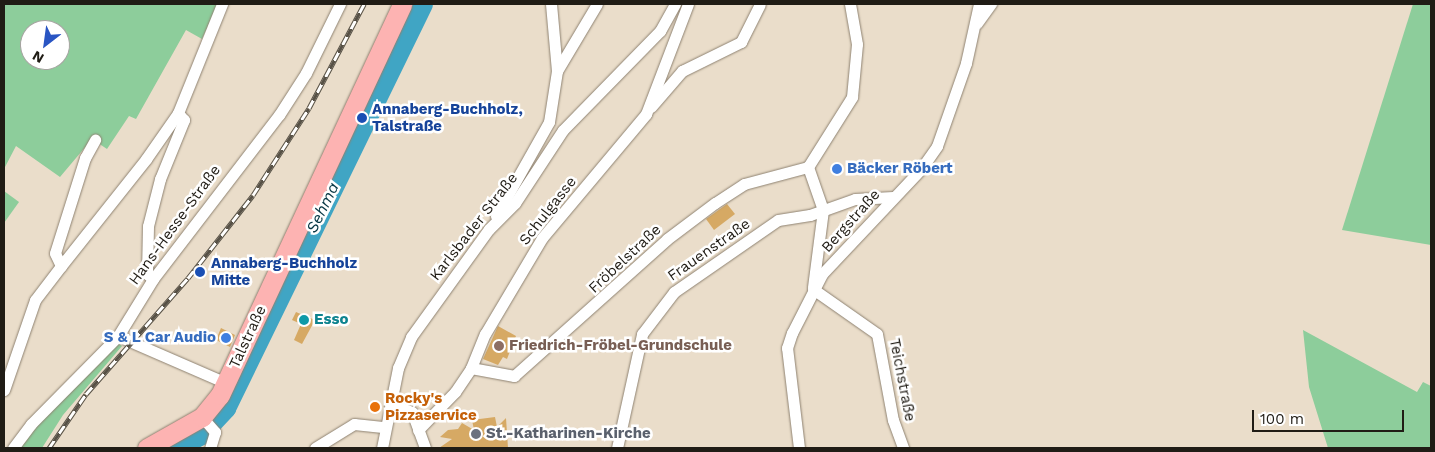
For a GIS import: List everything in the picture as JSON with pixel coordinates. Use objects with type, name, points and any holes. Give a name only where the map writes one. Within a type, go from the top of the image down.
[{"type":"main road","name":"Talstraße","points":[[147,448],[207,423],[402,4]]},
{"type":"street","points":[[4,390],[35,300],[146,159],[178,113],[222,4]]},
{"type":"street","name":"Hans-Hesse-Straße","points":[[13,448],[31,424],[118,336],[153,279],[279,115],[306,73],[340,4]]},
{"type":"street","points":[[489,229],[549,122],[557,71],[551,4]]},
{"type":"street","points":[[557,71],[597,4]]},
{"type":"street","name":"Karlsbader Straße","points":[[382,448],[390,404],[411,337],[489,229],[515,203],[563,130],[660,31],[674,4]]},
{"type":"street","name":"Schulgasse","points":[[418,430],[455,392],[470,368],[484,334],[542,238],[646,114],[688,4]]},
{"type":"street","points":[[646,114],[682,71],[741,42],[760,4]]},
{"type":"street","points":[[814,289],[823,210],[808,167],[852,97],[856,44],[850,4]]},
{"type":"street","points":[[976,24],[979,4]]},
{"type":"street","points":[[976,24],[991,4]]},
{"type":"street","name":"Bergstraße","points":[[799,448],[788,348],[814,289],[893,196],[921,169],[937,146],[976,24]]},
{"type":"street","points":[[153,279],[148,274],[148,226],[160,179],[184,120],[178,113]]},
{"type":"street","points":[[61,266],[55,253],[85,158],[95,140]]},
{"type":"street","name":"Fröbelstraße","points":[[470,368],[514,376],[534,361],[653,251],[715,202],[744,184],[808,167]]},
{"type":"street","name":"Frauenstraße","points":[[617,448],[637,349],[642,334],[662,305],[674,292],[778,220],[823,210],[855,199],[893,196]]},
{"type":"street","name":"Teichstraße","points":[[814,289],[877,334],[893,420],[902,448]]},
{"type":"street","points":[[118,336],[226,383]]},
{"type":"street","points":[[390,404],[412,412],[425,448]]},
{"type":"street","points":[[207,423],[210,448]]},
{"type":"street","points":[[314,448],[354,424],[385,427]]},
{"type":"green space","points":[[4,4],[218,4],[202,39],[186,30],[136,119],[129,116],[107,149],[92,139],[60,177],[16,146],[4,169]]},
{"type":"green space","points":[[1413,4],[1431,4],[1431,245],[1342,230]]},
{"type":"green space","points":[[4,191],[19,202],[4,223]]},
{"type":"green space","points":[[1303,330],[1417,392],[1423,382],[1431,386],[1431,448],[1328,448],[1309,387]]},
{"type":"green space","points":[[118,343],[122,346],[63,415],[42,448],[20,448],[50,410]]},
{"type":"building","points":[[727,204],[735,214],[714,230],[706,219]]},
{"type":"building","points":[[296,312],[315,320],[302,344],[294,340],[301,324],[292,320]]},
{"type":"building","name":"Friedrich-Fröbel-Grundschule","points":[[498,326],[516,336],[507,359],[503,357],[498,365],[483,359]]},
{"type":"building","name":"S & L Car Audio","points":[[221,328],[235,335],[230,347],[216,340]]},
{"type":"building","name":"St.-Katharinen-Kirche","points":[[495,417],[497,427],[506,418],[508,448],[439,448],[452,439],[440,437],[448,430],[458,429],[462,423],[474,430],[472,420]]},
{"type":"waterway","name":"Sehma","points":[[176,448],[201,435],[226,408],[423,4]]},
{"type":"railway","points":[[49,448],[86,394],[188,278],[253,195],[309,108],[364,4]]},
{"type":"place","name":"Annaberg-Buchholz, Talstraße","points":[[362,118]]},
{"type":"place","name":"Bäcker Röbert","points":[[837,169]]},
{"type":"place","name":"Annaberg-Buchholz Mitte","points":[[200,272]]},
{"type":"place","name":"Esso","points":[[304,320]]},
{"type":"place","name":"S & L Car Audio","points":[[226,338]]},
{"type":"place","name":"Friedrich-Fröbel-Grundschule","points":[[499,346]]},
{"type":"place","name":"Rocky's Pizzaservice","points":[[375,407]]},
{"type":"place","name":"St.-Katharinen-Kirche","points":[[476,434]]}]
